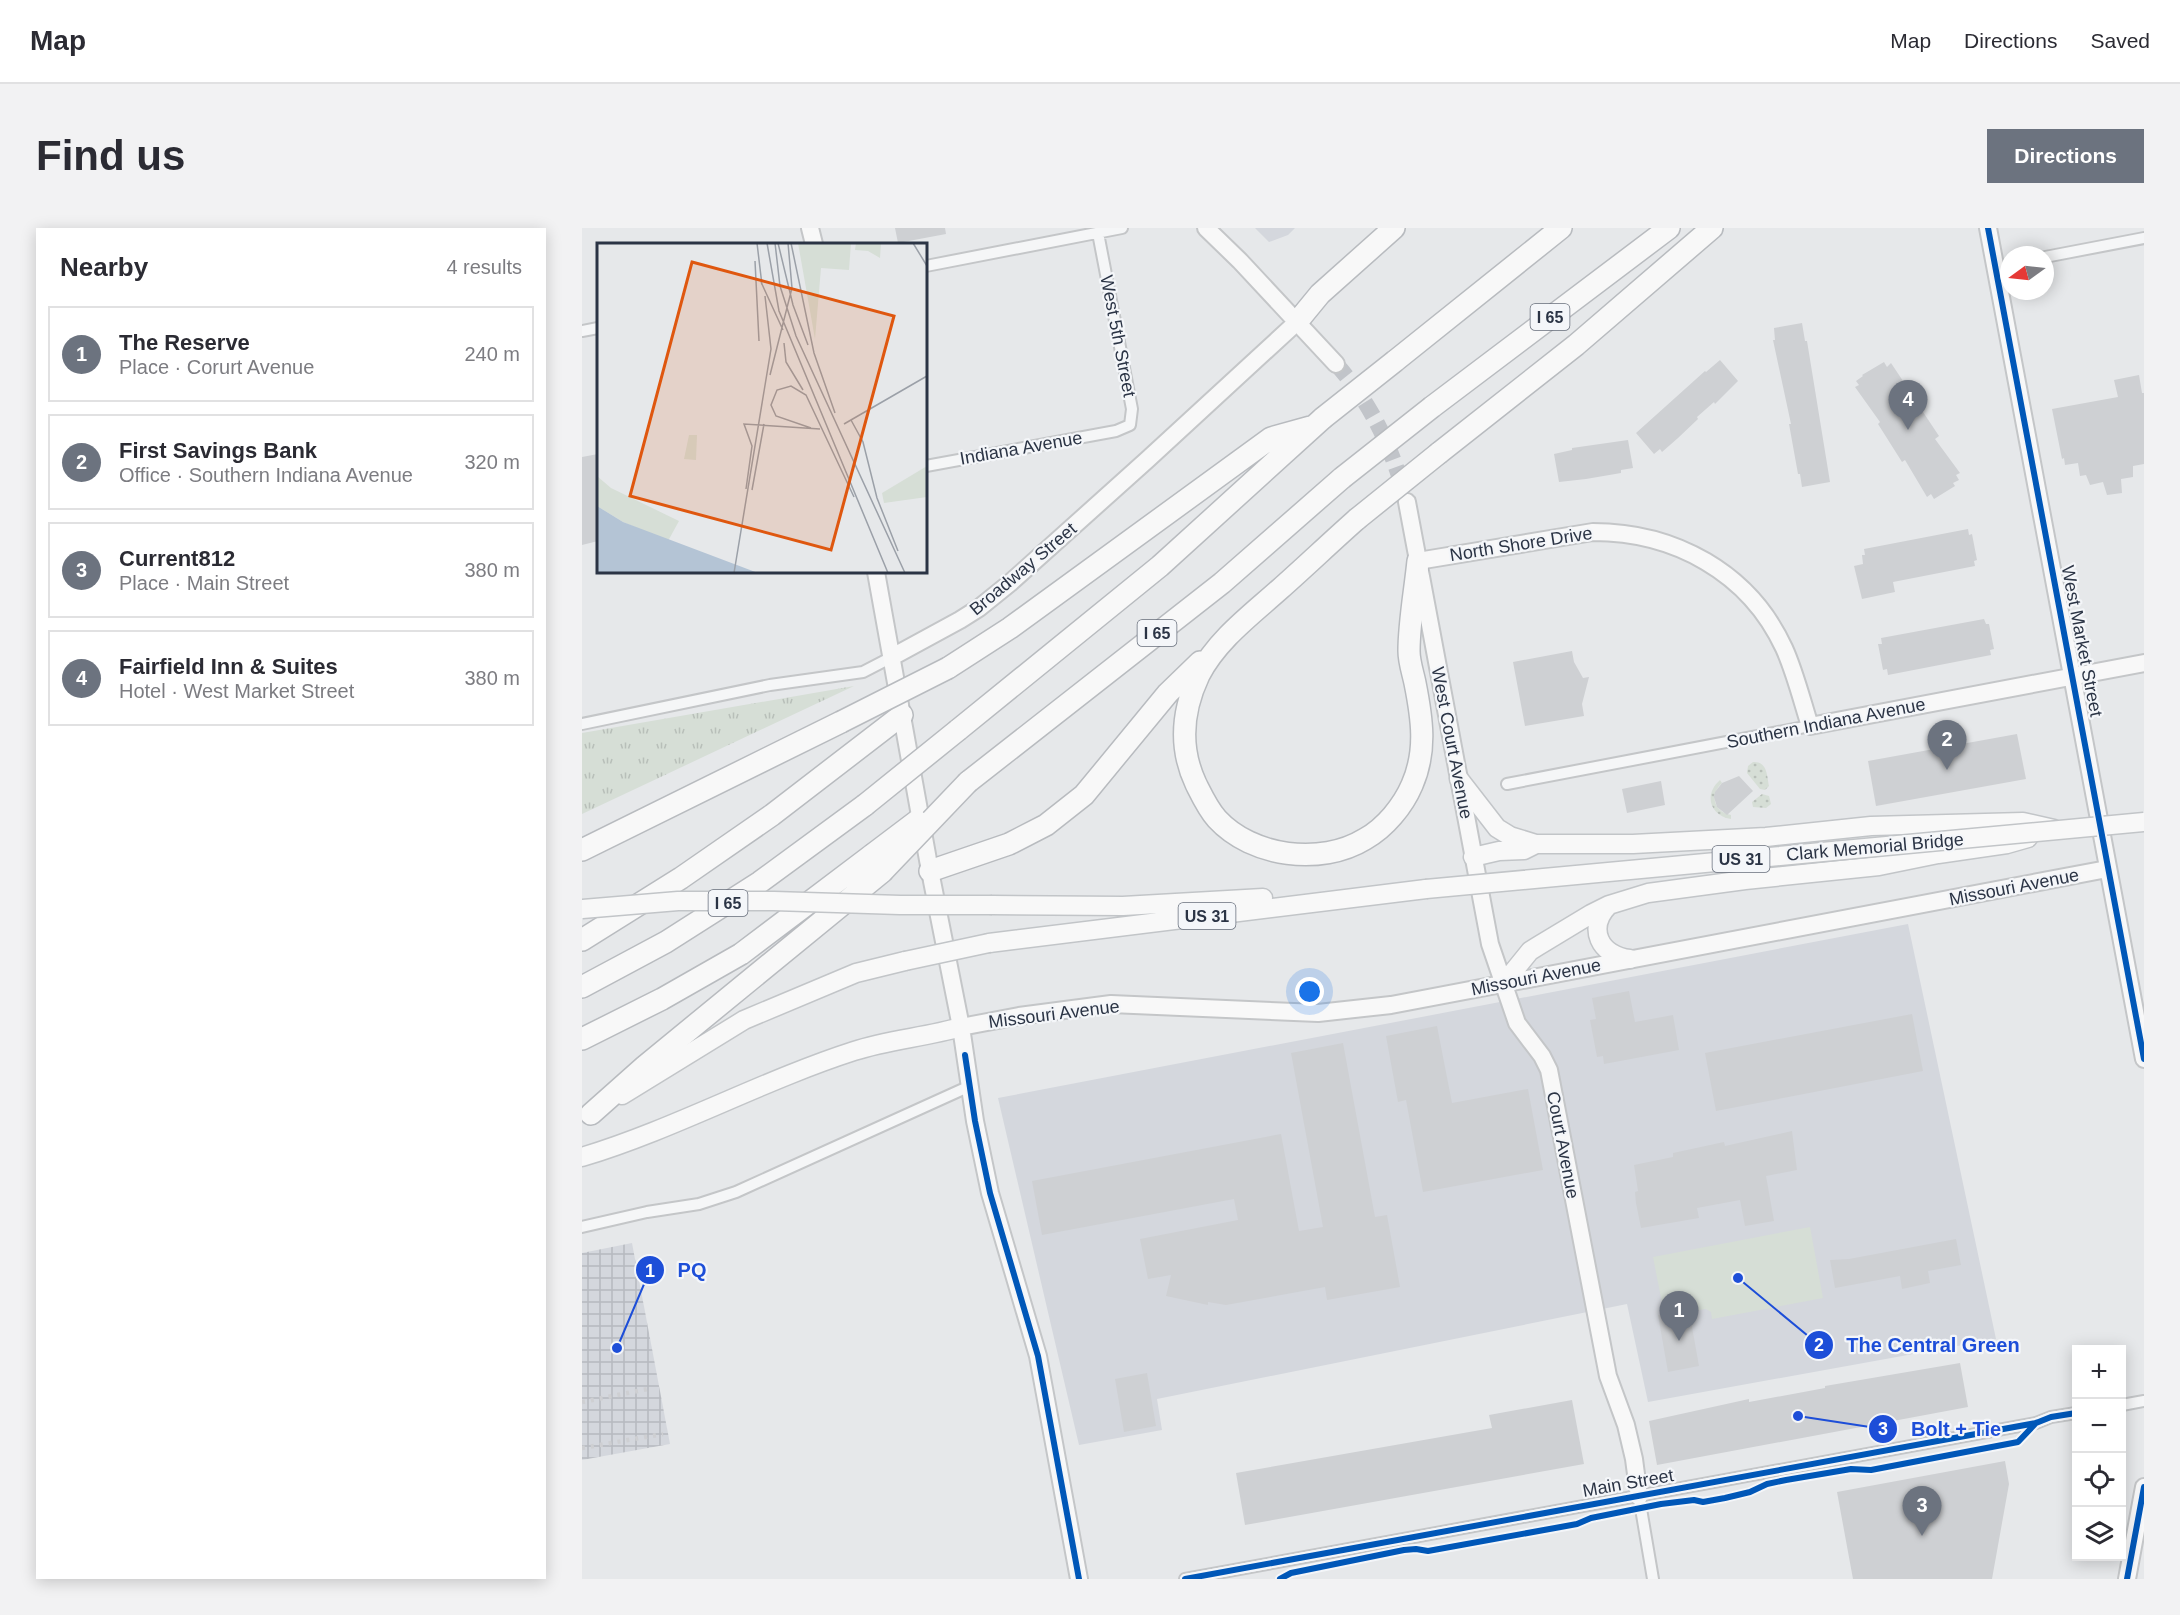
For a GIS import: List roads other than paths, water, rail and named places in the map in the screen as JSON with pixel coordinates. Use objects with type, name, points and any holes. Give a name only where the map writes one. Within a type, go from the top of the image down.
[{"type":"highway","points":[[1297,322],[1320,294],[1394,228]]},
{"type":"highway","name":"I 65","points":[[582,987],[666,942],[760,882],[865,805],[1160,566],[1319,421],[1561,228]]},
{"type":"highway","name":"I 65","points":[[582,1039],[662,999],[741,954],[877,863],[968,782],[1222,583],[1342,478],[1669,228]]},
{"type":"highway","points":[[930,871],[1009,844],[1047,825],[1084,795],[1168,693],[1248,617],[1357,519],[1576,345],[1712,228]]},
{"type":"highway","points":[[582,850],[948,668],[1010,628],[1271,438],[1319,421]]},
{"type":"highway","points":[[1248,617],[1218,648],[1200,673],[1189,698],[1184,729],[1186,754],[1193,777],[1205,803],[1218,820],[1263,848],[1288,853],[1316,854],[1341,849],[1365,840],[1387,821],[1404,799],[1418,768],[1422,748],[1422,728],[1409,653],[1418,561]]},
{"type":"highway","points":[[582,940],[681,879],[772,815],[902,715]]},
{"type":"highway","points":[[586,1116],[877,863]]},
{"type":"main road","points":[[1459,779],[1497,828],[1510,836],[1536,844],[1633,844],[1766,837],[1871,826],[2023,822],[2056,830]]},
{"type":"main road","name":"Clark Memorial Bridge","points":[[1426,889],[2144,822]]},
{"type":"main road","points":[[1504,983],[1530,951],[1609,905],[1648,893],[1879,866],[1938,854],[2007,844],[2056,830]]},
{"type":"main road","points":[[1473,856],[1498,851],[1524,850],[1536,844]]},
{"type":"main road","name":"US 31","points":[[582,909],[678,901],[1123,906],[1426,889]]},
{"type":"main road","name":"US 31","points":[[586,1116],[744,1020],[856,973],[989,943],[1426,889]]},
{"type":"main road","points":[[1609,905],[1600,917],[1599,938],[1611,954],[1630,959]]},
{"type":"main road","points":[[582,1157],[688,1118],[772,1081],[856,1050],[961,1028]]},
{"type":"street","points":[[810,228],[814,243]]},
{"type":"street","points":[[927,266],[1122,228]]},
{"type":"street","points":[[1206,228],[1336,364]]},
{"type":"street","name":"West Market Street","points":[[1988,228],[2000,261]]},
{"type":"street","name":"West 5th Street","points":[[1098,233],[1132,409],[1130,425],[1116,431]]},
{"type":"street","points":[[2054,255],[2144,238]]},
{"type":"street","name":"West Market Street","points":[[2008,300],[2107,869],[2144,1059]]},
{"type":"street","name":"Broadway Street","points":[[582,724],[770,685],[863,672],[960,620],[1005,587],[1148,460],[1297,322]]},
{"type":"street","points":[[582,331],[597,328]]},
{"type":"street","name":"Indiana Avenue","points":[[927,465],[1116,431]]},
{"type":"street","name":"West Court Avenue","points":[[1407,502],[1490,944],[1504,983]]},
{"type":"street","name":"North Shore Drive","points":[[1418,561],[1593,532],[1630,534],[1659,540],[1683,549],[1700,557],[1730,578],[1749,596],[1766,618],[1784,649],[1810,726]]},
{"type":"street","points":[[876,573],[990,1193],[1038,1356],[1079,1579]]},
{"type":"street","name":"Southern Indiana Avenue","points":[[1507,784],[2144,663]]},
{"type":"street","name":"Missouri Avenue","points":[[961,1028],[1019,1016],[1111,1004],[1318,1012],[1391,1005],[2107,869]]},
{"type":"street","name":"Court Avenue","points":[[1504,983],[1517,1023],[1542,1056],[1549,1070],[1608,1376],[1626,1425],[1634,1459],[1639,1497]]},
{"type":"street","points":[[582,1227],[647,1212],[699,1204],[736,1192],[970,1086]]},
{"type":"street","points":[[2126,1404],[2144,1401]]},
{"type":"street","name":"Main Street","points":[[1185,1579],[2016,1427],[2072,1414]]},
{"type":"street","points":[[2127,1579],[2144,1487]]},
{"type":"street","points":[[1639,1497],[1653,1579]]},
{"type":"tunnel","points":[[1336,364],[1369,408],[1393,458],[1404,492]]},
{"type":"railway","points":[[582,1402],[648,1389]]},
{"type":"railway","points":[[582,1448],[663,1434]]},
{"type":"place","name":"Fairfield Inn & Suites","points":[[1908,430]]},
{"type":"place","name":"First Savings Bank","points":[[1947,770]]},
{"type":"place","name":"The Central Green","points":[[1738,1278]]},
{"type":"place","name":"The Reserve","points":[[1679,1341]]},
{"type":"place","name":"PQ","points":[[617,1348]]},
{"type":"place","name":"Bolt + Tie","points":[[1798,1416]]},
{"type":"place","name":"Current812","points":[[1922,1536]]}]
